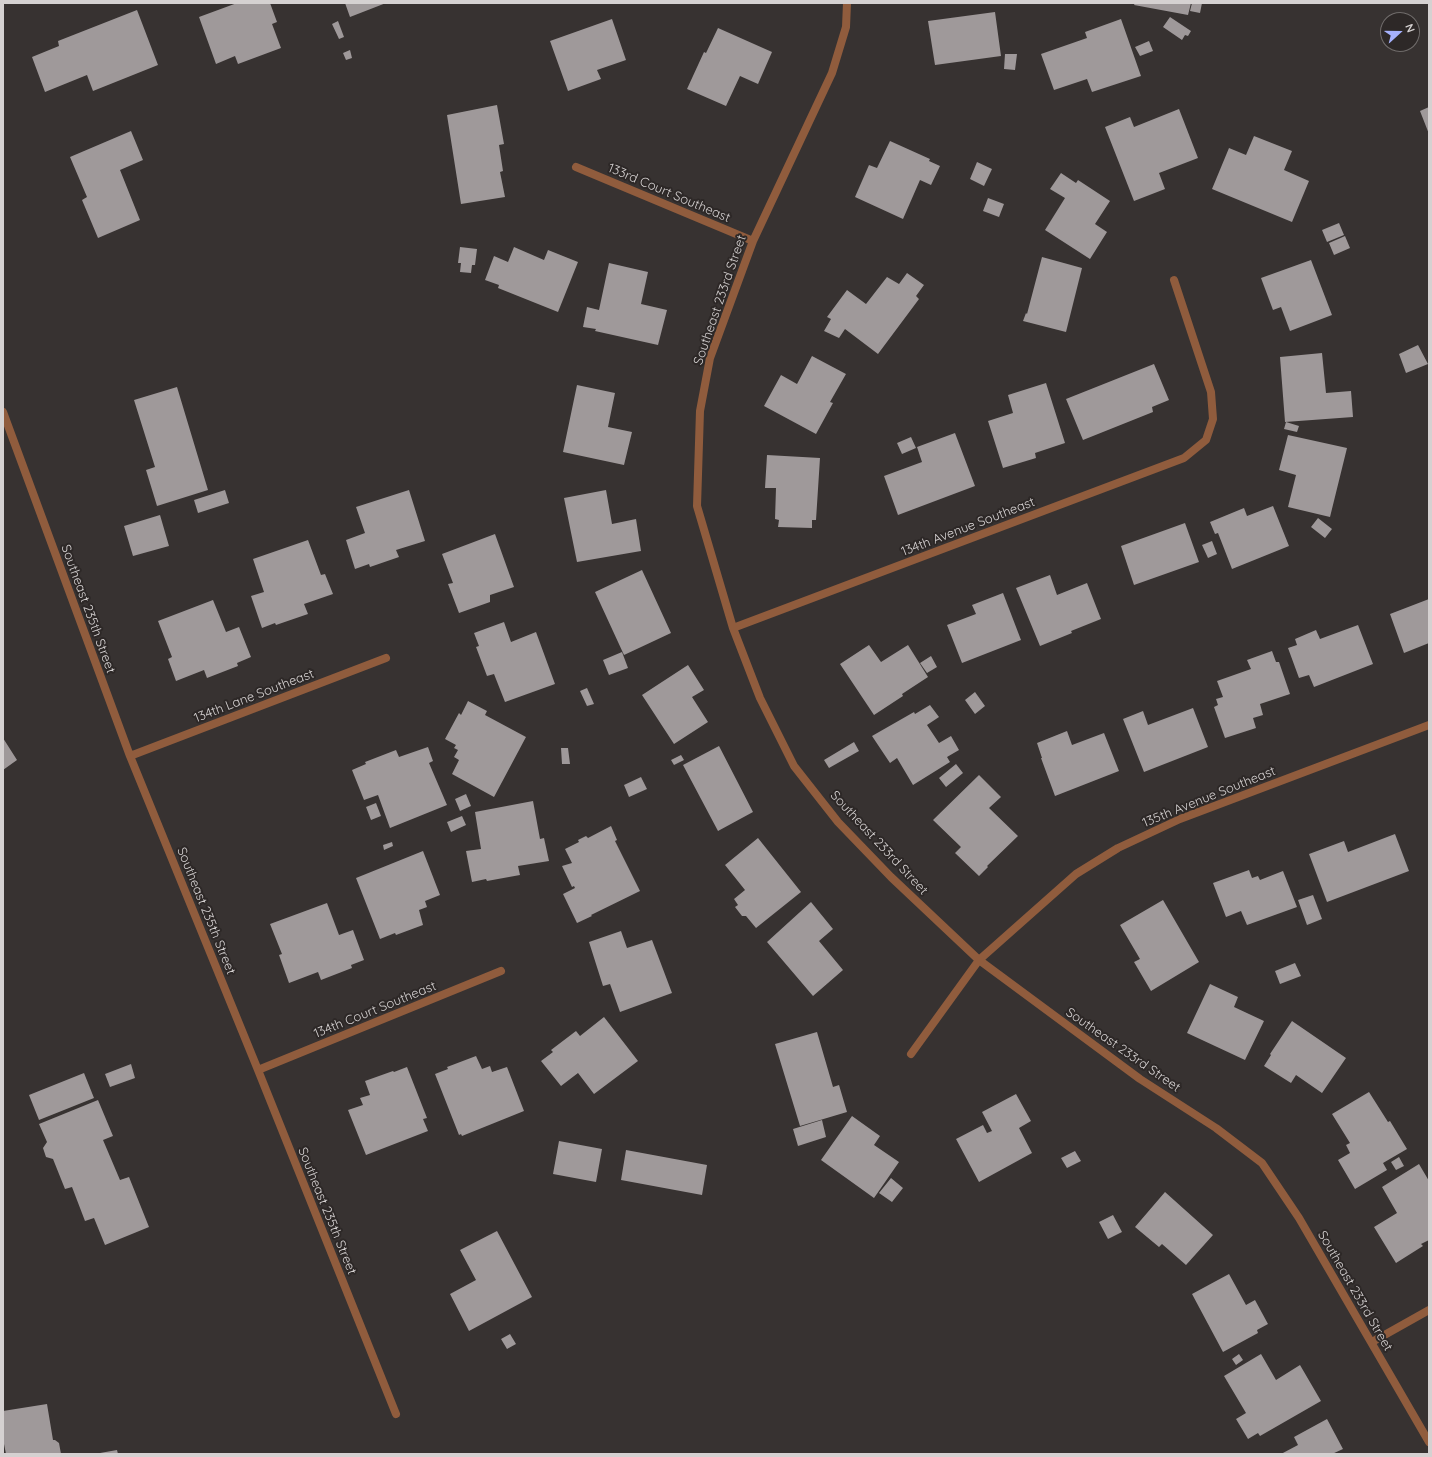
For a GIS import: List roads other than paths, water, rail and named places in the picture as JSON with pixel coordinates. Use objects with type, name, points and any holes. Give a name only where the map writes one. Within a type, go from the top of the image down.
[{"type":"street","name":"Southeast 233rd Street","points":[[847,3],[846,27],[832,73],[753,241],[710,358],[700,411],[697,506],[733,628],[760,698],[794,766],[843,827],[891,877],[979,960],[1140,1079],[1216,1128],[1262,1163],[1299,1218],[1429,1442]]},
{"type":"street","name":"133rd Court Southeast","points":[[576,166],[753,241]]},
{"type":"street","name":"134th Avenue Southeast","points":[[733,628],[1184,458],[1206,440],[1213,419],[1210,392],[1174,280]]},
{"type":"street","name":"Southeast 235th Street","points":[[3,412],[130,756],[396,1414]]},
{"type":"street","name":"134th Lane Southeast","points":[[130,756],[386,658]]},
{"type":"street","name":"135th Avenue Southeast","points":[[911,1054],[979,960],[1076,874],[1118,848],[1180,819],[1429,725]]},
{"type":"street","name":"134th Court Southeast","points":[[258,1070],[501,971]]},
{"type":"street","points":[[1372,1342],[1429,1310]]}]
